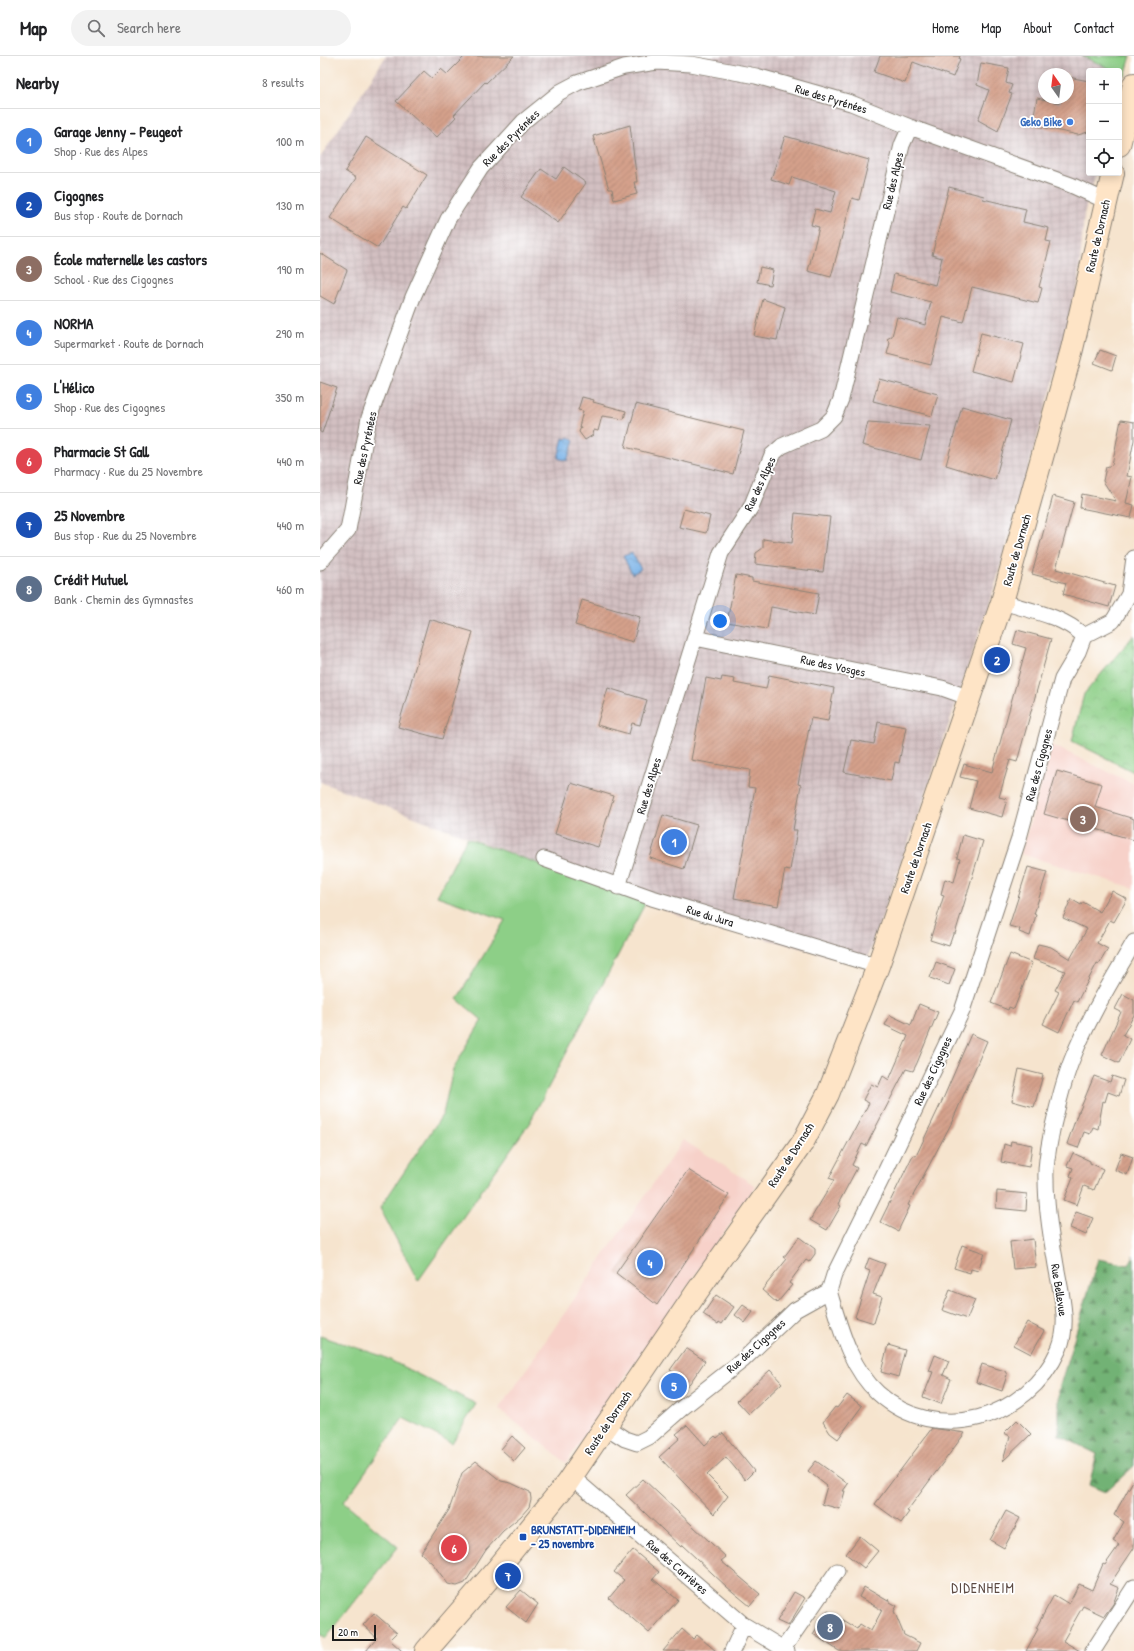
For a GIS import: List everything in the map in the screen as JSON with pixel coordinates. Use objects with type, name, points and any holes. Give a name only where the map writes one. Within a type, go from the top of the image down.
[{"type":"main road","points":[[1120,140],[1134,84]]},
{"type":"main road","name":"Route de Dornach","points":[[426,1651],[498,1568],[572,1477],[696,1293],[803,1142],[828,1094],[878,966],[1002,602],[1072,349],[1112,176]]},
{"type":"street","name":"Rue des Pyrénées","points":[[320,562],[348,530],[369,418],[413,297],[448,219],[481,168],[524,121],[560,92],[577,83],[624,67],[657,62],[691,64],[756,76],[851,103],[1071,185],[1106,201]]},
{"type":"street","name":"Rue des Alpes","points":[[618,887],[721,553],[751,507],[772,455],[782,446],[821,429],[834,416],[841,399],[902,145],[910,126]]},
{"type":"street","points":[[1002,602],[1056,617],[1075,627],[1084,636],[1113,621],[1132,594],[1134,558]]},
{"type":"street","name":"Rue des Cigognes","points":[[606,1427],[625,1439],[637,1443],[649,1437],[682,1408],[744,1360],[795,1310],[829,1291],[834,1275],[962,1011],[1020,838],[1062,679],[1078,652],[1084,636]]},
{"type":"street","name":"Rue des Vosges","points":[[695,638],[942,688],[970,698]]},
{"type":"street","name":"Rue du Jura","points":[[544,859],[618,887],[878,966]]},
{"type":"street","name":"Rue Bellevue","points":[[829,1291],[849,1351],[862,1375],[877,1393],[898,1409],[921,1418],[946,1422],[970,1420],[998,1412],[1024,1395],[1046,1372],[1059,1347],[1065,1320],[1047,1214],[1046,1177],[1060,1092],[1073,1055],[1134,942]]},
{"type":"street","name":"Rue des Carrières","points":[[572,1477],[744,1625],[785,1650]]},
{"type":"street","points":[[785,1650],[837,1571]]},
{"type":"street","points":[[1093,1651],[1134,1587]]},
{"type":"street","points":[[732,1651],[744,1625]]},
{"type":"shaded area","points":[[386,56],[1082,56],[1108,68],[1086,68],[1086,176],[1095,176],[1084,214],[1077,299],[997,579],[922,805],[865,965],[683,917],[320,782],[320,158]]},
{"type":"shaded area","points":[[1052,745],[1134,784],[1134,888],[1021,854]]},
{"type":"shaded area","points":[[683,1140],[756,1186],[566,1463],[499,1409]]},
{"type":"green space","points":[[1082,56],[1131,56],[1125,76],[1122,74],[1122,68],[1108,68]]},
{"type":"green space","points":[[1134,635],[1134,772],[1072,741],[1084,694]]},
{"type":"green space","points":[[467,838],[646,902],[530,1122],[418,1281],[380,1208],[443,1114],[453,1069],[482,1020],[457,999],[505,920],[437,896]]},
{"type":"green space","points":[[1134,1255],[1134,1466],[1105,1492],[1089,1485],[1097,1454],[1059,1435],[1059,1389],[1098,1259],[1129,1265]]},
{"type":"green space","points":[[320,1336],[382,1356],[476,1404],[452,1443],[403,1418],[344,1502],[398,1547],[326,1638],[320,1634]]},
{"type":"water","points":[[568,437],[574,441],[567,461],[558,458],[563,438],[566,439]]},
{"type":"water","points":[[632,553],[641,569],[632,574],[623,556]]},
{"type":"building","points":[[465,56],[514,56],[486,83],[485,82],[454,115],[456,117],[436,138],[396,101],[424,71],[432,78],[441,69],[447,74]]},
{"type":"building","points":[[880,56],[960,56],[960,59],[953,77],[913,62],[905,83],[874,72]]},
{"type":"building","points":[[981,63],[1009,68],[1006,83],[1012,85],[1009,93],[1012,94],[998,131],[978,120],[989,90],[977,85]]},
{"type":"building","points":[[1074,78],[1086,80],[1086,133],[1078,135],[1032,125],[1037,98],[1038,104],[1074,104]]},
{"type":"building","points":[[630,125],[637,182],[634,182],[637,194],[614,200],[612,189],[609,189],[593,136]]},
{"type":"building","points":[[785,136],[869,160],[859,200],[852,198],[831,277],[808,271],[819,227],[811,225],[815,209],[830,213],[836,191],[792,177],[789,185],[771,179]]},
{"type":"building","points":[[366,137],[427,175],[406,209],[403,207],[378,248],[330,218],[356,178],[345,171]]},
{"type":"building","points":[[564,167],[586,183],[558,223],[521,197],[541,169],[556,179]]},
{"type":"building","points":[[949,187],[984,196],[983,199],[1026,209],[1023,222],[1049,228],[1046,241],[1051,242],[1039,287],[1042,288],[1038,303],[972,287],[963,322],[943,317],[931,365],[887,354],[890,343],[887,339],[892,336],[897,317],[925,325],[931,302],[890,292],[894,274],[935,285],[942,258],[932,255]]},
{"type":"building","points":[[320,253],[347,270],[334,304],[320,296]]},
{"type":"building","points":[[760,267],[773,270],[770,285],[757,282]]},
{"type":"building","points":[[763,299],[785,307],[777,340],[754,336]]},
{"type":"building","points":[[981,333],[1024,344],[1014,382],[971,371]]},
{"type":"building","points":[[1100,350],[1116,356],[1112,370],[1094,363]]},
{"type":"building","points":[[879,379],[938,394],[932,416],[873,401]]},
{"type":"building","points":[[320,382],[337,388],[322,433],[320,432]]},
{"type":"building","points":[[582,397],[594,400],[593,402],[626,411],[624,419],[602,416],[598,431],[594,430],[593,435],[585,440],[579,432],[583,411],[578,410]]},
{"type":"building","points":[[636,404],[744,431],[733,474],[625,447]]},
{"type":"building","points":[[962,406],[1011,420],[995,480],[946,465]]},
{"type":"building","points":[[1121,420],[1134,422],[1134,440],[1127,476],[1132,477],[1126,503],[1134,505],[1131,518],[1080,508],[1082,494],[1116,501],[1103,481],[1106,467],[1112,465]]},
{"type":"building","points":[[868,422],[930,426],[921,460],[862,445]]},
{"type":"building","points":[[1053,496],[1074,502],[1056,569],[1115,586],[1109,607],[1063,594],[1066,583],[1032,574]]},
{"type":"building","points":[[684,509],[710,516],[706,533],[679,527]]},
{"type":"building","points":[[795,513],[830,517],[823,572],[755,564],[756,553],[763,548],[763,539],[792,543]]},
{"type":"building","points":[[736,575],[752,578],[752,581],[819,593],[815,615],[771,607],[767,629],[727,622]]},
{"type":"building","points":[[582,600],[640,617],[633,642],[575,625]]},
{"type":"building","points":[[429,619],[473,632],[442,739],[398,727]]},
{"type":"building","points":[[1017,630],[1051,639],[1017,762],[1010,760],[999,797],[1007,799],[1002,817],[969,808],[976,781],[960,777],[964,764],[992,772],[1026,648],[1013,644]]},
{"type":"building","points":[[769,675],[834,688],[828,721],[811,718],[798,784],[801,785],[793,830],[797,830],[790,870],[785,869],[778,906],[734,898],[755,788],[748,787],[750,770],[691,760],[706,678],[721,681],[722,677],[735,679],[734,683],[766,689]]},
{"type":"building","points":[[608,688],[647,700],[640,725],[632,723],[629,734],[597,725]]},
{"type":"building","points":[[878,722],[906,727],[899,763],[895,762],[891,781],[844,772],[851,740],[874,744]]},
{"type":"building","points":[[1057,771],[1102,784],[1095,807],[1134,819],[1134,840],[1044,814]]},
{"type":"building","points":[[571,783],[614,796],[598,847],[555,834]]},
{"type":"building","points":[[663,815],[697,825],[684,869],[650,858]]},
{"type":"building","points":[[963,835],[983,841],[955,934],[953,934],[949,946],[930,940],[944,895],[941,894],[945,879],[954,882],[960,859],[957,858]]},
{"type":"building","points":[[1028,867],[1047,872],[1034,914],[1036,915],[1030,936],[1019,932],[1020,929],[1009,926]]},
{"type":"building","points":[[1112,891],[1127,899],[1114,922],[1110,920],[1097,943],[1108,949],[1099,964],[1097,963],[1077,1002],[1074,1000],[1059,1032],[1043,1024],[1059,992],[1055,990],[1065,971],[1033,959],[1038,944],[1051,947],[1070,959],[1087,929],[1063,918],[1071,899],[1081,905],[1083,902],[1100,912]]},
{"type":"building","points":[[1010,954],[1032,963],[1014,1009],[1009,1007],[1008,1010],[991,1003]]},
{"type":"building","points":[[936,962],[955,969],[949,985],[930,978]]},
{"type":"building","points":[[1123,994],[1134,1000],[1134,1015],[1123,1035],[1130,1039],[1119,1063],[1102,1055],[1121,1012],[1115,1009]]},
{"type":"building","points":[[919,1004],[938,1012],[913,1071],[906,1069],[866,1146],[862,1144],[852,1165],[857,1168],[838,1204],[841,1206],[827,1230],[810,1220],[834,1180],[829,1178],[869,1103],[863,1100],[871,1084],[878,1087],[883,1076],[889,1080],[908,1036],[885,1025],[890,1015],[911,1025]]},
{"type":"building","points":[[971,1034],[987,1041],[951,1124],[908,1205],[910,1206],[898,1231],[880,1222],[913,1155],[916,1156]]},
{"type":"building","points":[[1019,1069],[1043,1075],[1034,1107],[1012,1101]]},
{"type":"building","points":[[1094,1076],[1110,1082],[1112,1076],[1124,1080],[1119,1096],[1108,1092],[1105,1102],[1103,1101],[1098,1129],[1093,1127],[1090,1134],[1084,1132],[1078,1148],[1067,1144],[1078,1112]]},
{"type":"building","points":[[1011,1141],[1032,1145],[1029,1167],[1001,1162],[1004,1144],[1010,1146]]},
{"type":"building","points":[[1073,1153],[1103,1169],[1094,1190],[1084,1186],[1077,1205],[1064,1200],[1073,1178],[1070,1176],[1073,1168],[1067,1166]]},
{"type":"building","points":[[1121,1153],[1133,1157],[1127,1175],[1115,1170]]},
{"type":"building","points":[[688,1170],[729,1195],[657,1305],[616,1273]]},
{"type":"building","points":[[997,1191],[1027,1194],[1026,1211],[996,1208]]},
{"type":"building","points":[[1076,1212],[1093,1218],[1086,1235],[1070,1228]]},
{"type":"building","points":[[799,1237],[815,1249],[815,1254],[809,1262],[806,1260],[789,1283],[792,1285],[777,1303],[762,1290],[787,1259],[784,1257]]},
{"type":"building","points":[[1033,1239],[1036,1267],[1013,1269],[1010,1242]]},
{"type":"building","points":[[962,1245],[984,1253],[978,1271],[971,1269],[970,1273],[954,1268]]},
{"type":"building","points":[[869,1258],[885,1264],[873,1294],[882,1297],[874,1323],[855,1317],[870,1271],[865,1269]]},
{"type":"building","points":[[950,1290],[975,1300],[967,1319],[942,1310]]},
{"type":"building","points":[[716,1295],[734,1307],[722,1324],[719,1322],[718,1324],[703,1314]]},
{"type":"building","points":[[743,1305],[753,1312],[745,1323],[735,1315]]},
{"type":"building","points":[[1027,1322],[1044,1331],[1031,1354],[1014,1345]]},
{"type":"building","points":[[888,1345],[905,1350],[898,1377],[881,1372]]},
{"type":"building","points":[[686,1348],[705,1361],[690,1383],[674,1396],[669,1384],[677,1374],[670,1370]]},
{"type":"building","points":[[935,1355],[949,1361],[943,1375],[951,1379],[941,1404],[923,1397],[933,1372],[929,1371]]},
{"type":"building","points":[[982,1364],[1005,1371],[1007,1375],[1002,1391],[976,1382]]},
{"type":"building","points":[[770,1370],[782,1383],[749,1414],[737,1401]]},
{"type":"building","points":[[847,1395],[862,1406],[838,1439],[830,1433],[823,1422]]},
{"type":"building","points":[[1017,1420],[1031,1434],[1003,1461],[1010,1436],[1004,1433]]},
{"type":"building","points":[[687,1425],[705,1445],[715,1436],[717,1438],[723,1433],[754,1471],[745,1480],[726,1457],[707,1475],[728,1496],[714,1514],[659,1457],[680,1438],[676,1434]]},
{"type":"building","points":[[932,1428],[965,1433],[907,1511],[909,1512],[901,1523],[875,1504]]},
{"type":"building","points":[[512,1436],[525,1448],[514,1461],[501,1449]]},
{"type":"building","points":[[476,1461],[501,1481],[511,1483],[530,1492],[531,1499],[529,1507],[503,1531],[486,1550],[465,1583],[457,1586],[448,1584],[433,1564],[421,1553],[449,1510],[462,1473]]},
{"type":"building","points":[[816,1461],[848,1484],[843,1491],[845,1491],[840,1509],[822,1504],[827,1486],[808,1471]]},
{"type":"building","points":[[643,1479],[726,1557],[721,1561],[760,1594],[750,1606],[727,1587],[682,1545],[681,1547],[626,1495]]},
{"type":"building","points":[[1134,1479],[1134,1548],[1110,1584],[1119,1588],[1113,1604],[1104,1616],[1083,1606],[1063,1641],[1080,1651],[1026,1651],[1038,1629],[1036,1628],[1054,1595],[1069,1604],[1079,1584],[1092,1590],[1103,1564],[1105,1565],[1119,1545],[1113,1541],[1124,1522],[1114,1515]]},
{"type":"building","points":[[1006,1511],[1020,1518],[1004,1548],[990,1540]]},
{"type":"building","points":[[860,1536],[878,1551],[864,1568],[846,1554]]},
{"type":"building","points":[[633,1550],[659,1572],[653,1579],[678,1600],[649,1633],[609,1598],[624,1580],[614,1572]]},
{"type":"building","points":[[864,1587],[888,1601],[889,1599],[890,1602],[897,1606],[894,1611],[904,1635],[920,1643],[916,1651],[839,1651],[813,1634],[828,1611],[857,1629],[860,1624],[871,1631],[882,1610],[859,1597]]},
{"type":"building","points":[[521,1590],[538,1604],[526,1623],[506,1607]]},
{"type":"building","points":[[794,1592],[805,1598],[788,1626],[777,1621]]},
{"type":"building","points":[[374,1613],[397,1633],[390,1640],[402,1651],[366,1651],[377,1638],[363,1625]]},
{"type":"building","points":[[682,1629],[693,1639],[697,1635],[716,1651],[663,1651]]},
{"type":"place","name":"Geko Bike","points":[[1070,122]]},
{"type":"place","name":"Cigognes","points":[[997,660]]},
{"type":"place","name":"École maternelle les castors","points":[[1083,819]]},
{"type":"place","name":"Garage Jenny - Peugeot","points":[[674,842]]},
{"type":"place","name":"NORMA","points":[[650,1263]]},
{"type":"place","name":"L'Hélico","points":[[674,1386]]},
{"type":"place","name":"BRUNSTATT-DIDENHEIM - 25 novembre","points":[[523,1537]]},
{"type":"place","name":"Pharmacie St Gall","points":[[454,1548]]},
{"type":"place","name":"25 Novembre","points":[[508,1576]]},
{"type":"place","name":"Crédit Mutuel","points":[[830,1627]]},
{"type":"district","name":"DIDENHEIM","points":[[983,1588]]}]
